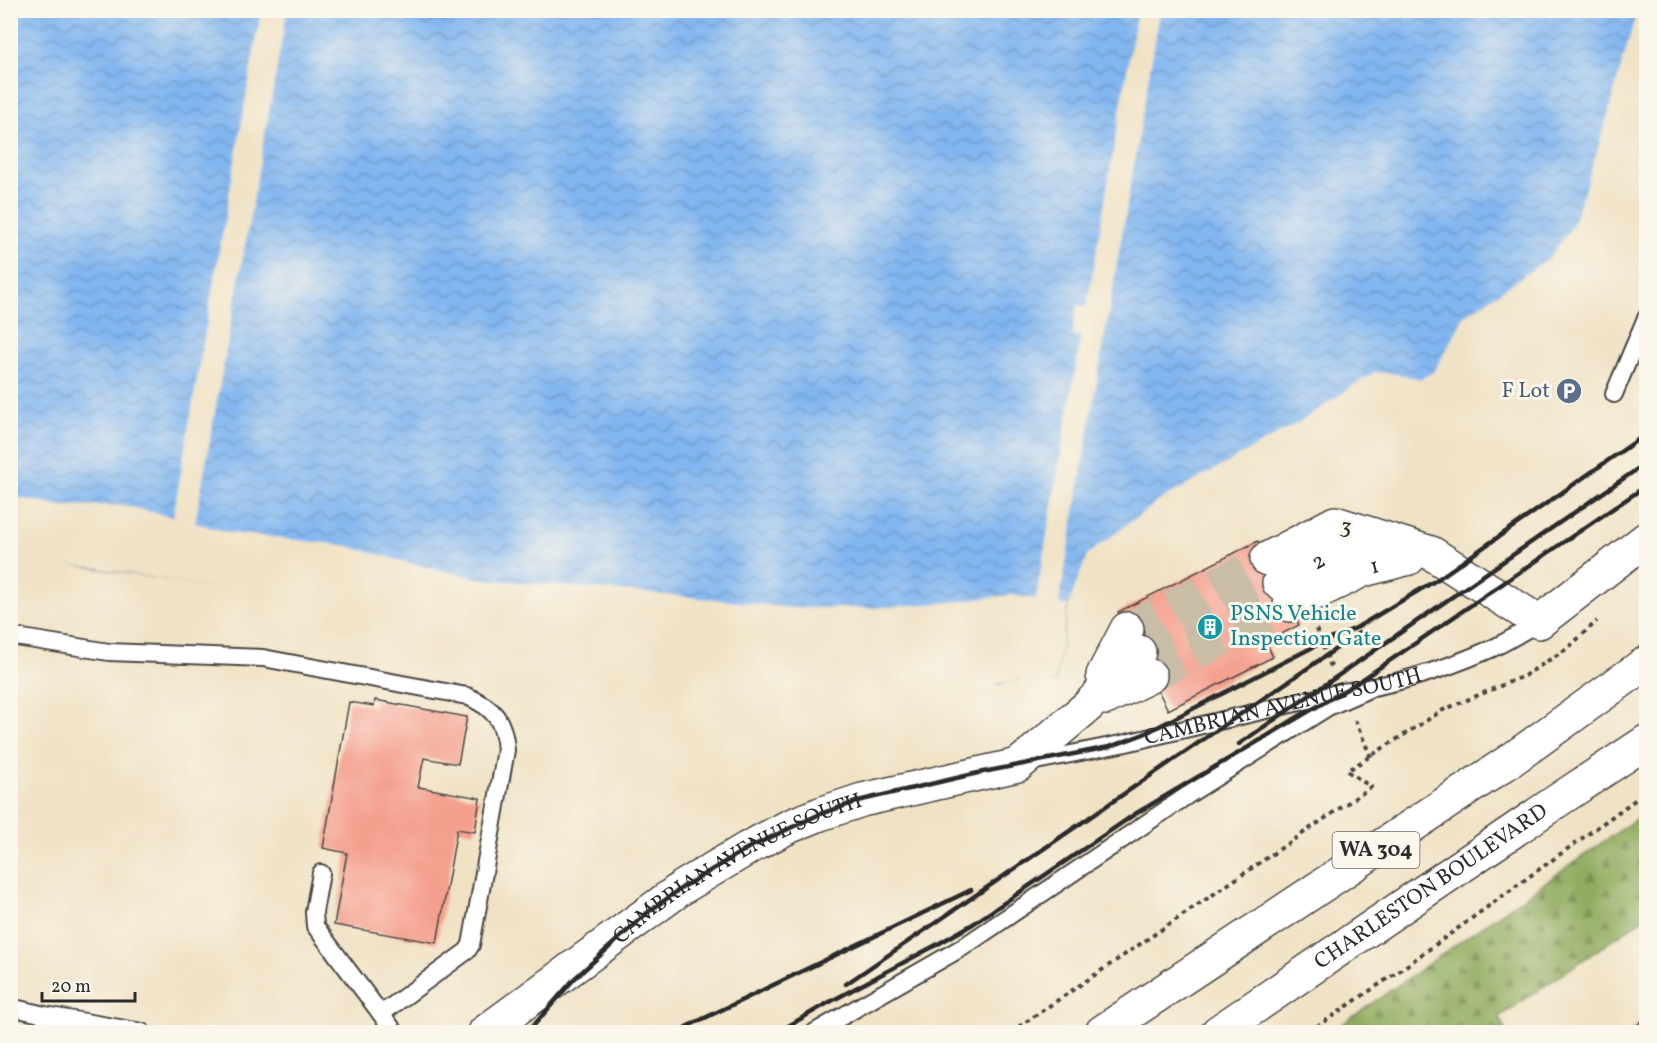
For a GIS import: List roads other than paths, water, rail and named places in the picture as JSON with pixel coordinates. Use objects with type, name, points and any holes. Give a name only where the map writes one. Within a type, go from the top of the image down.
[{"type":"main road","name":"3","points":[[1285,586],[1335,523],[1431,553]]},
{"type":"main road","name":"CAMBRIAN AVENUE SOUTH","points":[[1539,622],[1647,539]]},
{"type":"main road","points":[[1431,553],[1539,622]]},
{"type":"main road","name":"1","points":[[1285,586],[1431,553]]},
{"type":"main road","points":[[1088,706],[1139,652],[1088,706]]},
{"type":"main road","name":"WA 304","points":[[1102,1032],[1511,760],[1647,663]]},
{"type":"main road","name":"CAMBRIAN AVENUE SOUTH","points":[[484,1032],[682,887],[748,848],[788,827],[862,800],[1018,765],[1088,706]]},
{"type":"main road","name":"CHARLESTON BOULEVARD","points":[[1218,1032],[1647,742]]},
{"type":"lane","points":[[1614,394],[1647,318]]},
{"type":"lane","name":"CAMBRIAN AVENUE SOUTH","points":[[1018,765],[1405,680],[1487,651],[1539,622]]},
{"type":"lane","points":[[10,636],[109,652],[263,658],[467,696],[482,702],[494,712],[505,735],[506,750],[471,945],[467,951],[381,1014]]},
{"type":"lane","points":[[815,1032],[963,947],[1188,795],[1344,695]]},
{"type":"lane","points":[[321,873],[314,912],[315,926],[395,1032]]},
{"type":"lane","points":[[10,1007],[142,1032]]},
{"type":"water","points":[[11,11],[1646,11],[1551,319],[1101,563],[1085,578],[1068,605],[1055,682],[1015,680],[999,684],[422,621],[11,554]]},
{"type":"tunnel","points":[[1127,629],[1267,559]]},
{"type":"tunnel","points":[[1139,652],[1279,583]]},
{"type":"tunnel","points":[[1150,676],[1290,605]]},
{"type":"railway","points":[[528,1032],[574,979],[647,913],[683,887],[748,848],[820,814],[862,800],[978,773],[1109,747],[1144,734],[1321,643],[1356,628],[1438,579],[1646,434]]},
{"type":"railway","points":[[1239,744],[1646,463]]},
{"type":"railway","points":[[778,1032],[973,924],[1135,814],[1357,683],[1646,486]]},
{"type":"railway","points":[[846,984],[1359,633]]},
{"type":"railway","points":[[686,1027],[971,890]]},
{"type":"place","name":"F Lot","points":[[1569,391]]},
{"type":"place","name":"PSNS Vehicle Inspection Gate","points":[[1210,627]]}]
